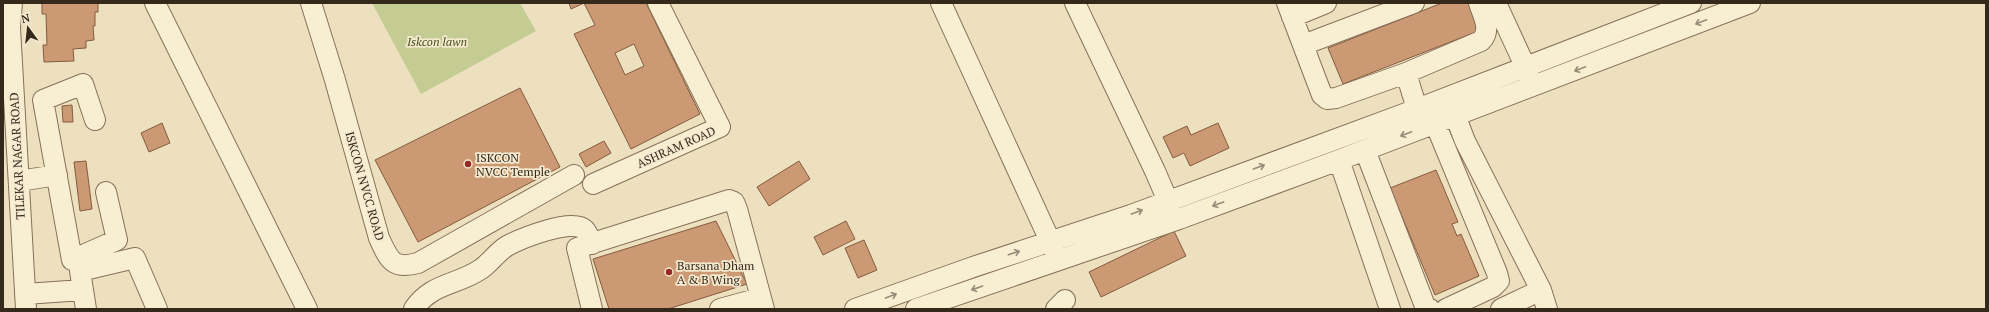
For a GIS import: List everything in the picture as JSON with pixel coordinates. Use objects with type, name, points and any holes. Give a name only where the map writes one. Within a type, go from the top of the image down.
[{"type":"street","name":"TILEKAR NAGAR ROAD","points":[[12,3],[10,28],[26,302]]},
{"type":"street","points":[[154,3],[306,309]]},
{"type":"street","name":"ISKCON NVCC ROAD","points":[[311,3],[335,80],[379,238],[385,252],[394,264],[406,266],[418,263],[574,175]]},
{"type":"street","name":"ASHRAM ROAD","points":[[593,184],[720,127],[658,3]]},
{"type":"street","points":[[941,3],[1051,241],[1058,260]]},
{"type":"street","points":[[1075,3],[1169,200],[1176,220]]},
{"type":"street","points":[[1326,3],[1290,10],[1322,95],[1327,99],[1336,98],[1406,73],[1481,41],[1486,36],[1487,30],[1479,3]]},
{"type":"street","points":[[1303,45],[1414,3]]},
{"type":"street","points":[[1496,3],[1534,87]]},
{"type":"street","points":[[854,309],[1169,200],[1526,67],[1691,3]]},
{"type":"street","points":[[916,309],[1176,220],[1339,160],[1454,115],[1534,87],[1730,7],[1750,3]]},
{"type":"street","points":[[1406,73],[1417,108]]},
{"type":"street","points":[[96,120],[83,84],[43,100],[72,260],[116,240],[106,192]]},
{"type":"street","points":[[1454,115],[1465,141],[1541,290],[1547,309]]},
{"type":"street","points":[[1436,123],[1499,281],[1494,287],[1446,309]]},
{"type":"street","points":[[1365,150],[1425,306],[1430,309]]},
{"type":"street","points":[[1339,160],[1390,309]]},
{"type":"street","points":[[19,181],[57,175]]},
{"type":"street","points":[[592,309],[577,248],[729,200],[734,202],[737,209],[762,303],[720,309]]},
{"type":"street","points":[[414,309],[428,292],[481,270],[506,247],[539,234],[560,227],[575,225],[585,230],[592,244]]},
{"type":"street","points":[[26,302],[85,299],[80,271],[135,258],[157,309]]},
{"type":"street","points":[[1501,309],[1541,290]]},
{"type":"green space","name":"Iskcon lawn","points":[[372,3],[520,3],[536,31],[421,94]]},
{"type":"building","points":[[42,3],[98,3],[98,12],[95,12],[95,26],[93,26],[94,40],[86,41],[86,48],[73,49],[74,61],[44,62],[43,45],[47,45],[46,14],[42,14]]},
{"type":"building","points":[[569,3],[584,3],[571,9]]},
{"type":"building","points":[[584,3],[646,3],[700,114],[631,149],[574,34],[595,25]],"holes":[[[634,44],[644,66],[625,75],[615,53]]]},
{"type":"building","points":[[1442,3],[1470,3],[1481,30],[1343,84],[1328,48]]},
{"type":"building","name":"ISKCON NVCC Temple","points":[[520,88],[560,167],[418,242],[375,160]]},
{"type":"building","points":[[72,105],[73,122],[63,122],[62,106]]},
{"type":"building","points":[[162,123],[170,143],[149,152],[141,133]]},
{"type":"building","points":[[1218,123],[1229,148],[1190,166],[1184,153],[1173,158],[1163,137],[1187,126],[1191,135]]},
{"type":"building","points":[[604,141],[611,153],[586,167],[579,154]]},
{"type":"building","points":[[86,161],[92,209],[80,211],[74,162]]},
{"type":"building","points":[[799,161],[810,179],[769,206],[757,187]]},
{"type":"building","points":[[1436,170],[1458,222],[1452,224],[1457,236],[1461,234],[1479,276],[1435,295],[1390,188]]},
{"type":"building","name":"Barsana Dham A & B Wing","points":[[716,221],[747,284],[668,309],[609,309],[593,259]]},
{"type":"building","points":[[846,221],[855,239],[823,255],[814,237]]},
{"type":"building","points":[[1174,231],[1186,256],[1101,297],[1089,272]]},
{"type":"building","points":[[864,240],[877,270],[858,278],[845,248]]},
{"type":"place","name":"ISKCON NVCC Temple","points":[[468,164]]},
{"type":"place","name":"Barsana Dham A & B Wing","points":[[669,272]]}]
